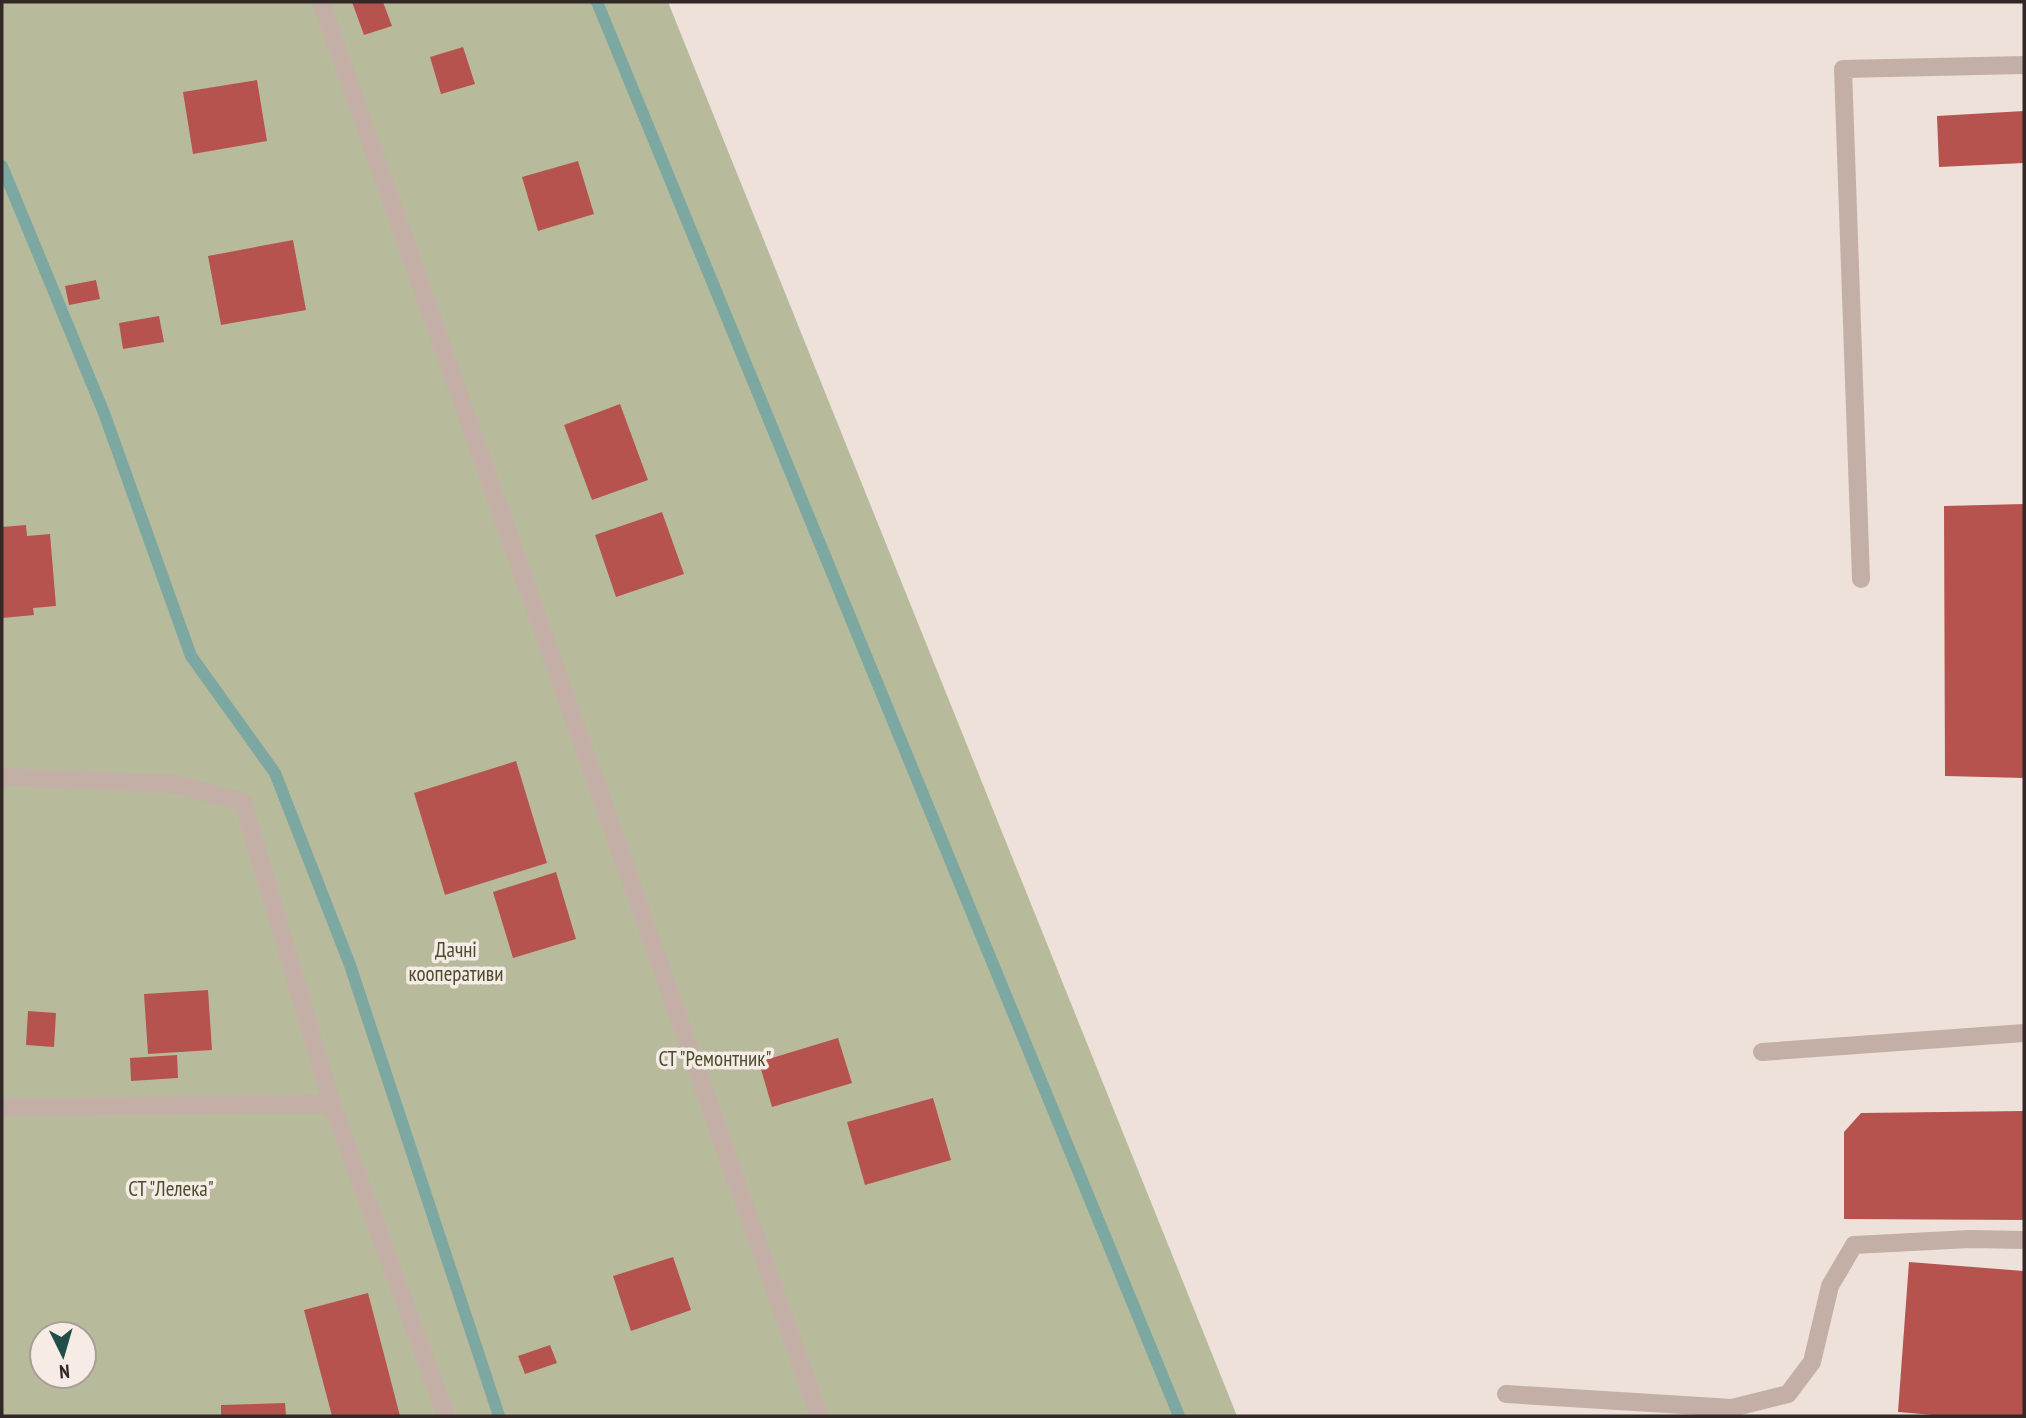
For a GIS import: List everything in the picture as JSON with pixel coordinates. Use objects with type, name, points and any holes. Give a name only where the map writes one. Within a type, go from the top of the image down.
[{"type":"street","points":[[321,2],[819,1416]]},
{"type":"street","points":[[1861,579],[1843,69],[2024,65]]},
{"type":"street","points":[[2,777],[175,784],[243,802],[332,1104],[446,1416]]},
{"type":"street","points":[[1762,1052],[2024,1033]]},
{"type":"street","points":[[2,1108],[332,1104]]},
{"type":"street","points":[[1506,1394],[1732,1408],[1788,1394],[1812,1362],[1830,1286],[1854,1245],[1970,1239],[2024,1240]]},
{"type":"green space","name":"Дачні кооперативи","points":[[2,2],[668,2],[1237,1416],[2,1416]]},
{"type":"building","points":[[352,2],[383,2],[392,26],[364,35]]},
{"type":"building","points":[[463,47],[475,84],[441,94],[430,57]]},
{"type":"building","points":[[257,80],[267,141],[193,154],[183,92]]},
{"type":"building","points":[[2024,111],[2024,163],[1939,167],[1937,116]]},
{"type":"building","points":[[578,161],[594,214],[538,231],[522,177]]},
{"type":"building","points":[[293,240],[306,310],[221,325],[208,256]]},
{"type":"building","points":[[96,280],[100,299],[69,305],[65,286]]},
{"type":"building","points":[[159,316],[164,342],[123,349],[119,323]]},
{"type":"building","points":[[620,404],[648,480],[592,500],[564,425]]},
{"type":"building","points":[[2024,504],[2024,778],[1945,776],[1944,506]]},
{"type":"building","points":[[662,512],[684,574],[616,597],[595,535]]},
{"type":"building","points":[[26,525],[27,536],[50,534],[56,606],[33,608],[34,615],[2,618],[2,527]]},
{"type":"building","points":[[516,761],[547,863],[445,895],[414,793]]},
{"type":"building","points":[[556,872],[576,939],[513,958],[493,892]]},
{"type":"building","points":[[208,990],[212,1050],[148,1054],[144,994]]},
{"type":"building","points":[[28,1011],[56,1013],[54,1047],[26,1045]]},
{"type":"building","points":[[838,1038],[852,1083],[772,1107],[759,1062]]},
{"type":"building","points":[[177,1055],[178,1078],[131,1081],[130,1058]]},
{"type":"building","points":[[933,1098],[951,1160],[865,1185],[847,1122]]},
{"type":"building","points":[[2024,1111],[2024,1220],[1844,1219],[1844,1132],[1861,1113]]},
{"type":"building","points":[[673,1257],[691,1310],[631,1331],[613,1276]]},
{"type":"building","points":[[1909,1262],[2024,1271],[2024,1416],[1945,1416],[1898,1412]]},
{"type":"building","points":[[368,1293],[400,1416],[332,1416],[304,1310]]},
{"type":"building","points":[[550,1345],[557,1363],[525,1374],[518,1356]]},
{"type":"building","points":[[285,1403],[286,1416],[221,1416],[221,1405]]},
{"type":"waterway","points":[[597,2],[1179,1416]]},
{"type":"waterway","points":[[2,166],[104,413],[191,656],[275,773],[350,965],[499,1416]]},
{"type":"park label","name":"СТ \"Ремонтник\"","points":[[715,1058]]},
{"type":"park label","name":"СТ \"Лелека\"","points":[[171,1188]]}]
